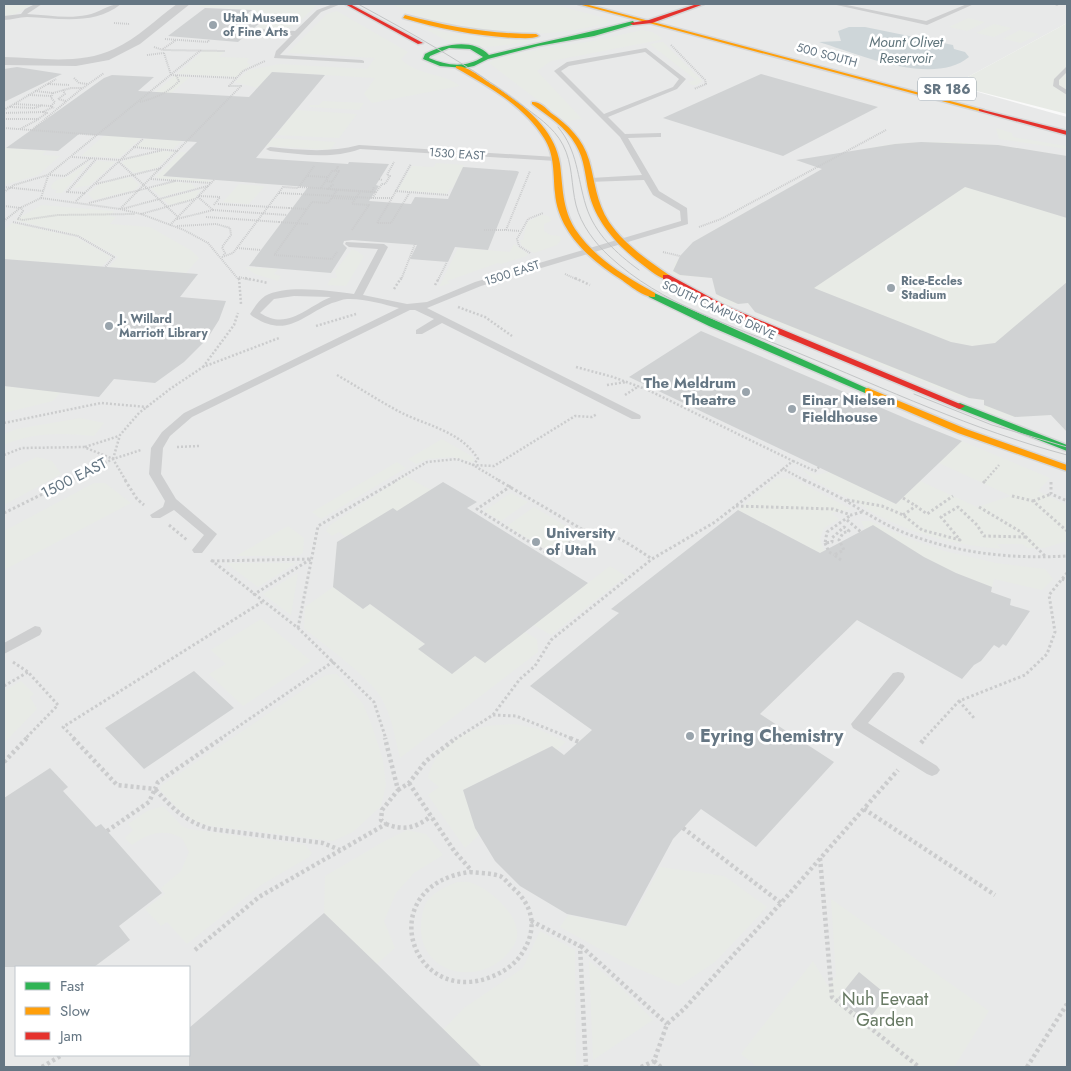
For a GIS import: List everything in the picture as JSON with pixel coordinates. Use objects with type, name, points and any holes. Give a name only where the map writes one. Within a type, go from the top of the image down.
[{"type":"street","points":[[4,61],[69,63],[108,56],[126,47],[184,4]]},
{"type":"street","points":[[347,4],[409,36],[427,47],[431,52]]},
{"type":"street","name":"500 SOUTH","points":[[580,4],[991,100]]},
{"type":"street","name":"500 SOUTH","points":[[616,4],[648,19],[1067,133]]},
{"type":"street","points":[[648,19],[682,4]]},
{"type":"street","points":[[455,47],[431,52],[426,59],[437,65],[458,67],[538,44],[594,34],[701,4]]},
{"type":"street","points":[[483,59],[416,27],[401,15],[428,26],[479,35],[594,34]]},
{"type":"street","name":"SOUTH CAMPUS DRIVE","points":[[458,67],[487,85],[540,127],[550,142],[556,159],[559,199],[568,224],[587,248],[628,280],[652,295],[687,312],[959,429],[1003,447],[1067,468]]},
{"type":"street","name":"SOUTH CAMPUS DRIVE","points":[[514,88],[561,124],[577,140],[586,158],[595,202],[619,240],[636,256],[683,288],[720,306],[931,394],[1067,448]]},
{"type":"street","points":[[946,101],[961,100],[1028,117],[1067,122]]},
{"type":"lane","points":[[23,15],[27,10],[39,4]]},
{"type":"lane","points":[[4,18],[15,18],[23,15],[84,18],[98,16],[118,4]]},
{"type":"lane","points":[[338,4],[319,11],[278,52],[276,57],[362,62]]},
{"type":"lane","points":[[835,4],[927,23],[970,4]]},
{"type":"lane","points":[[256,31],[297,33]]},
{"type":"lane","points":[[591,180],[647,177],[624,136],[602,117],[557,71],[568,64],[646,50],[683,79],[675,88],[602,117]]},
{"type":"lane","points":[[1067,68],[1056,80],[1056,86],[1067,93]]},
{"type":"lane","points":[[624,136],[658,134]]},
{"type":"lane","name":"1530 EAST","points":[[270,149],[328,153],[351,151],[359,148],[556,159]]},
{"type":"lane","name":"1500 EAST","points":[[198,550],[211,534],[171,500],[155,474],[157,448],[166,434],[188,415],[412,307],[587,248],[685,222],[684,210],[656,193],[647,177]]},
{"type":"lane","points":[[349,244],[384,247],[358,298]]},
{"type":"lane","points":[[341,297],[316,308],[309,314],[294,321],[276,324],[265,322],[255,314],[261,305],[271,297],[294,293],[358,298],[412,307],[442,319],[636,417]]},
{"type":"lane","points":[[419,332],[442,319]]},
{"type":"lane","points":[[156,515],[169,509],[171,500]]},
{"type":"lane","points":[[6,655],[35,631]]},
{"type":"lane","points":[[898,677],[858,724],[932,770]]},
{"type":"path","points":[[115,18],[110,22],[132,24],[129,27]]},
{"type":"path","points":[[124,24],[129,20]]},
{"type":"path","points":[[160,39],[208,42],[209,40]]},
{"type":"path","points":[[163,50],[176,40]]},
{"type":"path","points":[[163,50],[225,51]]},
{"type":"path","points":[[163,50],[171,75]]},
{"type":"path","points":[[4,192],[10,188],[49,175],[201,50]]},
{"type":"path","points":[[120,209],[242,86],[229,86],[243,71],[278,52]]},
{"type":"path","points":[[32,130],[105,72]]},
{"type":"path","points":[[171,75],[237,78]]},
{"type":"path","points":[[137,103],[161,96],[180,81],[176,75]]},
{"type":"path","points":[[4,112],[8,107],[59,77]]},
{"type":"path","points":[[88,78],[96,79]]},
{"type":"path","points":[[80,79],[74,79],[88,84]]},
{"type":"path","points":[[27,95],[52,94],[78,82]]},
{"type":"path","points":[[46,84],[83,88]]},
{"type":"path","points":[[63,90],[65,94]]},
{"type":"path","points":[[35,91],[52,94]]},
{"type":"path","points":[[4,112],[43,112],[52,107],[55,102],[51,98],[52,94]]},
{"type":"path","points":[[58,100],[65,94],[75,94]]},
{"type":"path","points":[[54,100],[67,101]]},
{"type":"path","points":[[14,104],[44,105],[57,109]]},
{"type":"path","points":[[8,107],[35,108],[44,105]]},
{"type":"path","points":[[20,129],[47,113],[43,112]]},
{"type":"path","points":[[4,119],[38,119]]},
{"type":"path","points":[[4,128],[98,135]]},
{"type":"path","points":[[721,219],[886,130]]},
{"type":"path","points":[[76,202],[143,139]]},
{"type":"path","points":[[133,148],[178,151]]},
{"type":"path","points":[[72,157],[119,161],[163,150]]},
{"type":"path","points":[[382,184],[380,184],[381,179],[387,175],[398,156]]},
{"type":"path","points":[[49,175],[65,176],[91,158]]},
{"type":"path","points":[[85,193],[67,192],[96,159]]},
{"type":"path","points":[[410,192],[392,223],[377,222],[413,160]]},
{"type":"path","points":[[119,161],[177,218]]},
{"type":"path","points":[[299,187],[315,165]]},
{"type":"path","points":[[321,189],[332,171],[335,171],[338,167],[337,165]]},
{"type":"path","points":[[94,184],[161,168]]},
{"type":"path","points":[[506,230],[530,169]]},
{"type":"path","points":[[327,181],[332,182],[337,177],[339,171],[335,171]]},
{"type":"path","points":[[40,198],[49,175]]},
{"type":"path","points":[[373,198],[390,176],[387,175]]},
{"type":"path","points":[[308,176],[328,177]]},
{"type":"path","points":[[150,179],[211,183]]},
{"type":"path","points":[[172,225],[214,180]]},
{"type":"path","points":[[86,203],[175,181]]},
{"type":"path","points":[[334,184],[328,189],[338,189]]},
{"type":"path","points":[[120,209],[208,186]]},
{"type":"path","points":[[222,256],[233,253],[283,187],[372,192],[376,187],[374,187]]},
{"type":"path","points":[[4,188],[43,191]]},
{"type":"path","points":[[274,255],[312,202],[328,203],[338,189]]},
{"type":"path","points":[[361,191],[376,192]]},
{"type":"path","points":[[331,198],[355,200],[361,191]]},
{"type":"path","points":[[395,191],[448,195]]},
{"type":"path","points":[[278,193],[392,198]]},
{"type":"path","points":[[198,196],[220,197],[214,205]]},
{"type":"path","points":[[198,196],[213,210]]},
{"type":"path","points":[[4,221],[20,208],[40,198],[86,203],[142,214],[172,225],[208,243],[239,276],[242,299],[234,325],[203,367]]},
{"type":"path","points":[[20,208],[22,211],[18,219],[23,220],[58,214],[142,214],[195,200]]},
{"type":"path","points":[[209,206],[218,204],[306,210]]},
{"type":"path","points":[[4,206],[20,208]]},
{"type":"path","points":[[177,218],[213,210],[288,215]]},
{"type":"path","points":[[202,213],[206,217],[308,224]]},
{"type":"path","points":[[532,254],[517,244],[520,232],[526,220],[536,214],[545,213]]},
{"type":"path","points":[[13,222],[78,236],[114,257],[105,267]]},
{"type":"path","points":[[172,225],[216,224],[230,228],[231,235],[222,247],[225,253],[222,256]]},
{"type":"path","points":[[484,230],[520,232]]},
{"type":"path","points":[[394,295],[394,287],[400,280],[415,244]]},
{"type":"path","points":[[237,248],[261,250]]},
{"type":"path","points":[[432,290],[447,262]]},
{"type":"path","points":[[563,273],[590,285]]},
{"type":"path","points":[[239,276],[275,284]]},
{"type":"path","points":[[458,307],[485,317],[514,338]]},
{"type":"path","points":[[313,327],[358,313]]},
{"type":"path","points":[[112,458],[120,436],[139,413],[203,367],[282,337]]},
{"type":"path","points":[[567,364],[639,386],[815,471],[819,467]]},
{"type":"path","points":[[337,374],[402,413],[441,428],[473,451],[478,459],[473,465]]},
{"type":"path","points":[[618,400],[639,386]]},
{"type":"path","points":[[4,423],[101,403],[147,407]]},
{"type":"path","points":[[473,465],[494,466],[575,416],[592,417]]},
{"type":"path","points":[[4,454],[22,448],[84,447],[120,436]]},
{"type":"path","points":[[186,447],[199,446]]},
{"type":"path","points":[[84,447],[112,458],[137,499],[262,602],[298,628],[374,702],[392,760],[398,790]]},
{"type":"path","name":"1500 EAST","points":[[4,513],[112,458],[146,448]]},
{"type":"path","points":[[298,628],[318,526],[427,462],[457,459],[473,465],[585,531]]},
{"type":"path","points":[[431,816],[410,829],[394,827],[381,820],[382,810],[398,790],[409,783],[426,761],[449,743],[493,715],[520,679],[535,666],[551,640],[652,559],[715,522],[793,461]]},
{"type":"path","points":[[982,483],[1000,463]]},
{"type":"path","points":[[783,469],[862,512],[912,536],[972,553],[1028,558],[1067,556]]},
{"type":"path","points":[[1051,477],[1051,494]]},
{"type":"path","points":[[511,486],[476,509],[552,556],[585,531],[592,529],[607,533],[652,559]]},
{"type":"path","points":[[1012,496],[1033,501],[1051,494],[1067,501]]},
{"type":"path","points":[[903,498],[927,514],[953,496]]},
{"type":"path","points":[[843,500],[882,506],[903,515],[922,530],[960,540],[941,517],[958,507],[977,524],[984,536],[1026,537]]},
{"type":"path","points":[[1033,501],[1067,531]]},
{"type":"path","points":[[735,506],[833,509],[851,515],[862,512]]},
{"type":"path","points":[[903,515],[916,506]]},
{"type":"path","points":[[979,507],[1026,537],[1046,557]]},
{"type":"path","points":[[841,560],[829,552],[825,543],[827,532],[834,525],[847,520],[851,515]]},
{"type":"path","points":[[847,520],[861,532]]},
{"type":"path","points":[[825,543],[832,542],[832,538],[844,527],[849,531],[843,534],[839,540],[844,550],[834,555]]},
{"type":"path","points":[[211,561],[311,559]]},
{"type":"path","points":[[254,595],[311,559]]},
{"type":"path","points":[[918,747],[959,701],[1025,675],[1047,654],[1055,632],[1049,594],[1067,572]]},
{"type":"path","points":[[1062,579],[1067,580]]},
{"type":"path","points":[[262,602],[63,727],[117,785],[155,789],[183,819],[193,825],[210,829],[322,843],[341,850]]},
{"type":"path","points":[[4,762],[58,705],[22,666],[6,655]]},
{"type":"path","points":[[107,831],[149,802],[158,782],[334,661]]},
{"type":"path","points":[[4,686],[28,672]]},
{"type":"path","points":[[959,701],[974,718]]},
{"type":"path","points":[[493,715],[516,716],[579,742]]},
{"type":"path","points":[[642,1067],[654,1061],[667,1024],[684,1009],[782,902],[900,768]]},
{"type":"path","points":[[409,783],[455,852],[471,870]]},
{"type":"path","points":[[864,808],[995,895]]},
{"type":"path","points":[[195,950],[259,898],[386,824]]},
{"type":"path","points":[[683,828],[782,902]]},
{"type":"path","points":[[820,857],[832,997],[918,1067]]},
{"type":"path","points":[[471,870],[502,878],[526,900],[531,922],[529,939],[520,957],[509,968],[494,977],[473,982],[450,979],[433,972],[415,952],[410,932],[412,913],[426,890],[443,877],[471,870]]},
{"type":"path","points":[[531,922],[580,946],[667,1024]]},
{"type":"path","points":[[580,946],[586,1067]]},
{"type":"path","points":[[1027,1067],[1067,1004]]},
{"type":"path","points":[[42,1067],[60,1056]]},
{"type":"path","points":[[654,1061],[661,1067]]},
{"type":"shaded area","name":"University of Utah","points":[[4,4],[1067,4],[1067,23],[953,85],[1067,117],[1067,1067],[4,1067]]},
{"type":"green space","points":[[5,4],[33,4],[15,14],[4,16]]},
{"type":"green space","points":[[202,4],[318,4],[292,26],[278,29],[257,29],[264,20],[246,18],[254,10],[198,7]]},
{"type":"green space","points":[[392,4],[552,4],[601,17],[610,22],[556,32],[528,34],[499,33],[443,24]]},
{"type":"green space","points":[[337,11],[408,52],[401,59],[407,64],[445,78],[460,86],[372,103],[364,94],[375,78],[273,72],[258,88],[235,82],[249,70],[280,64],[367,69],[375,58],[288,53],[327,14]]},
{"type":"green space","points":[[968,18],[985,22],[967,31],[949,27]]},
{"type":"green space","points":[[1067,23],[1067,114],[953,85]]},
{"type":"green space","points":[[994,24],[1012,28],[994,37],[976,33]]},
{"type":"green space","points":[[421,26],[465,35],[539,39],[496,46],[463,46],[453,43]]},
{"type":"green space","points":[[642,30],[652,32],[662,38],[660,40],[551,61],[537,71],[582,119],[565,121],[489,63],[496,57],[598,40]]},
{"type":"green space","points":[[1020,30],[1039,34],[1021,43],[1003,39]]},
{"type":"green space","points":[[663,42],[702,81],[697,85],[692,85],[688,82],[696,80],[650,44]]},
{"type":"green space","points":[[204,50],[224,52],[219,57],[249,58],[247,62],[250,65],[236,77],[177,74]]},
{"type":"green space","points":[[174,76],[190,77],[164,99],[149,98]]},
{"type":"green space","points":[[323,101],[364,103],[359,110],[309,107],[310,105],[319,105]]},
{"type":"green space","points":[[296,110],[357,114],[339,138],[276,135]]},
{"type":"green space","points":[[996,128],[1012,133],[1013,137],[1067,146],[1067,149],[999,139]]},
{"type":"green space","points":[[108,132],[124,137],[141,138],[119,158],[81,156]]},
{"type":"green space","points":[[177,134],[188,135],[173,149],[136,147],[145,139],[171,140]]},
{"type":"green space","points":[[273,138],[336,142],[330,150],[266,146]]},
{"type":"green space","name":"Rice-Eccles Stadium","points":[[948,142],[998,145],[1067,156],[1067,432],[1051,415],[986,416],[983,400],[961,397],[761,317],[747,303],[722,306],[715,291],[713,278],[672,275],[675,263],[693,242],[846,156],[883,145]]},
{"type":"green space","points":[[4,148],[46,151],[42,155],[60,156],[38,175],[4,185]]},
{"type":"green space","points":[[163,151],[174,152],[157,168],[134,173],[122,163],[125,160]]},
{"type":"green space","points":[[181,152],[203,153],[186,153],[163,176],[211,180],[208,182],[160,179],[156,177]]},
{"type":"green space","points":[[90,161],[62,193],[55,193],[57,190],[52,189],[51,186],[56,180],[70,175]]},
{"type":"green space","points":[[97,161],[115,162],[90,185],[74,188]]},
{"type":"green space","points":[[436,163],[464,165],[453,188],[450,188],[447,194],[398,190],[412,166],[434,167]]},
{"type":"green space","points":[[131,177],[139,185],[134,190],[94,200],[88,194],[99,184]]},
{"type":"green space","points":[[175,182],[190,183],[196,188],[161,197],[151,188]]},
{"type":"green space","points":[[239,184],[265,186],[249,204],[223,202]]},
{"type":"green space","points":[[199,190],[194,199],[169,205],[163,199]]},
{"type":"green space","points":[[42,205],[114,211],[110,216],[116,217],[110,224],[150,227],[192,251],[199,258],[186,273],[109,267],[118,257],[80,236],[15,220]]},
{"type":"green space","points":[[541,215],[549,216],[551,221],[544,224],[544,231],[550,235],[560,236],[561,240],[557,245],[534,253],[522,246],[520,240],[523,240],[527,222]]},
{"type":"green space","points":[[12,223],[76,237],[111,257],[101,267],[4,259],[4,230]]},
{"type":"green space","points":[[514,244],[528,254],[527,256],[501,264],[498,263],[447,281],[450,283],[439,287],[458,248],[510,252]]},
{"type":"green space","points":[[352,249],[364,256],[346,286],[327,285],[331,278],[337,278],[335,271]]},
{"type":"green space","points":[[245,267],[278,269],[274,274],[281,276],[278,281],[255,274]]},
{"type":"green space","points":[[4,386],[61,392],[53,401],[4,413]]},
{"type":"green space","points":[[80,418],[104,423],[94,436],[48,434],[4,445],[4,434],[17,429]]},
{"type":"green space","points":[[442,439],[473,457],[474,462],[452,457],[428,459],[416,464],[408,459]]},
{"type":"green space","points":[[962,441],[1050,478],[1038,491],[1067,505],[1067,541],[1044,548],[1028,548],[1022,544],[997,544],[1001,549],[971,545],[926,535],[897,525],[879,516],[820,483],[802,469],[816,475],[830,472],[896,504],[920,481],[977,507],[1011,496],[939,463]]},
{"type":"green space","points":[[37,457],[52,461],[61,474],[4,505],[4,472]]},
{"type":"green space","points":[[397,462],[406,468],[321,519],[312,512]]},
{"type":"green space","points":[[405,476],[431,490],[397,511],[346,537],[339,532],[332,536],[326,531],[330,525]]},
{"type":"green space","points":[[777,478],[794,479],[851,509],[831,513],[839,519],[824,528],[820,539],[824,550],[841,564],[738,510]]},
{"type":"green space","points":[[94,483],[105,483],[131,503],[4,570],[4,531]]},
{"type":"green space","points":[[511,493],[528,502],[501,521],[484,511]]},
{"type":"green space","points":[[534,507],[579,534],[552,553],[507,526]]},
{"type":"green space","points":[[861,521],[870,521],[905,537],[944,551],[996,563],[1045,569],[1053,579],[1042,590],[994,579],[992,587],[955,573],[865,529]]},
{"type":"green space","points":[[288,526],[304,538],[303,553],[298,556],[236,556]]},
{"type":"green space","points":[[226,563],[296,563],[258,587]]},
{"type":"green space","points":[[610,566],[626,576],[551,635],[534,625]]},
{"type":"green space","points":[[298,573],[291,615],[263,594]]},
{"type":"green space","points":[[333,587],[363,609],[370,604],[425,644],[419,649],[452,674],[475,656],[525,632],[537,639],[538,652],[400,758],[393,728],[382,699],[368,681],[304,628],[305,607]]},
{"type":"green space","points":[[261,619],[311,661],[243,706],[209,674],[226,664],[211,650]]},
{"type":"green space","points":[[337,674],[363,704],[383,760],[386,785],[381,806],[353,832],[333,841],[210,826],[187,817],[160,790],[161,786],[324,676]]},
{"type":"green space","points":[[21,681],[34,694],[30,697],[37,709],[4,743],[4,691]]},
{"type":"green space","points":[[515,724],[538,729],[566,742],[557,750],[552,746],[463,790],[479,835],[465,848],[428,795],[439,787],[428,778],[430,769],[440,753],[463,735],[484,727]]},
{"type":"green space","points":[[163,806],[182,826],[189,829],[305,845],[312,853],[309,857],[261,885],[187,944],[167,922],[161,926],[145,909],[165,894],[161,888],[181,871],[189,852],[182,838],[169,833],[156,833],[144,837],[132,845],[125,838],[133,830],[128,824],[147,811]]},
{"type":"green space","points":[[407,830],[426,834],[443,855],[414,873],[396,893],[384,921],[395,948],[377,964],[324,913],[325,876]]},
{"type":"green space","points":[[660,867],[724,876],[767,907],[715,962],[679,986],[629,965],[560,927],[568,915],[628,927]]},
{"type":"green space","points":[[457,882],[470,882],[489,892],[506,908],[516,927],[517,936],[514,945],[501,960],[486,969],[469,972],[453,970],[439,964],[428,952],[422,937],[422,917],[427,901],[443,888]]},
{"type":"green space","name":"Nuh Eevaat Garden","points":[[831,899],[989,1011],[954,1067],[757,1067],[741,1054],[813,961],[828,986],[836,976]]},
{"type":"green space","points":[[540,931],[575,950],[576,1067],[482,1067],[443,1030],[464,1008],[523,968]]},
{"type":"green space","points":[[589,961],[618,985],[653,1020],[593,1060]]},
{"type":"water","name":"Mount Olivet Reservoir","points":[[849,27],[865,27],[953,45],[954,49],[965,52],[969,57],[954,65],[936,69],[916,69],[874,60],[819,42],[841,41],[838,31]]},
{"type":"building","points":[[205,8],[252,10],[242,18],[262,21],[238,42],[168,36]]},
{"type":"building","points":[[17,67],[62,74],[4,102],[4,69]]},
{"type":"building","points":[[272,72],[325,75],[256,158],[348,164],[349,162],[389,164],[376,185],[379,186],[369,201],[411,204],[415,197],[448,199],[463,167],[519,172],[488,250],[455,247],[448,262],[410,259],[417,245],[352,240],[344,241],[343,244],[347,248],[331,273],[249,266],[308,187],[163,176],[197,142],[79,134],[58,151],[6,148],[104,78],[112,75],[154,77],[138,91],[249,97]]},
{"type":"building","points":[[761,74],[878,107],[783,156],[663,118]]},
{"type":"building","name":"Rice-Eccles Stadium","points":[[921,142],[998,145],[1067,156],[1067,218],[965,187],[814,288],[951,342],[972,346],[995,343],[1067,282],[1067,432],[1051,415],[1015,417],[984,405],[984,400],[969,398],[755,312],[748,303],[738,304],[720,296],[716,294],[712,278],[680,275],[673,271],[680,256],[693,242],[822,169],[796,160],[895,144]]},
{"type":"building","name":"J. Willard Marriott Library","points":[[4,259],[198,274],[180,297],[226,301],[219,320],[207,339],[184,362],[155,383],[114,379],[99,397],[4,386]]},
{"type":"building","name":"Einar Nielsen Fieldhouse","points":[[701,331],[962,441],[896,504],[629,377]]},
{"type":"building","points":[[443,482],[477,502],[467,508],[588,583],[485,663],[475,656],[452,674],[418,649],[425,644],[370,604],[363,609],[333,587],[337,542],[393,508],[397,511]]},
{"type":"building","name":"Eyring Chemistry","points":[[738,510],[820,553],[873,525],[924,557],[956,573],[992,587],[991,592],[1011,599],[1010,605],[1030,611],[1006,646],[1003,644],[999,648],[994,645],[962,679],[857,620],[760,714],[834,762],[756,847],[701,809],[673,839],[626,926],[567,914],[520,886],[495,861],[475,828],[463,790],[552,746],[564,755],[592,730],[530,686],[619,613],[611,609]]},
{"type":"building","points":[[194,671],[234,708],[144,769],[105,728]]},
{"type":"building","points":[[50,768],[68,787],[63,791],[96,827],[101,824],[162,893],[119,926],[130,940],[95,966],[4,967],[4,798]]},
{"type":"building","points":[[324,913],[482,1067],[189,1067],[190,1027]]},
{"type":"building","points":[[859,972],[887,995],[867,1022],[838,998]]},
{"type":"tram line","points":[[358,4],[461,63],[500,89],[549,127],[555,133],[566,152],[576,205],[581,220],[589,233],[609,256],[651,288],[722,323],[930,408],[998,434],[1067,455]]},
{"type":"tram line","points":[[558,127],[570,145],[586,206],[595,225],[614,250],[639,270]]},
{"type":"tram line","points":[[914,394],[992,425],[1067,447]]},
{"type":"traffic: fast","points":[[486,58],[486,55],[472,48],[456,46],[434,51],[427,55],[426,59],[448,66],[472,65],[486,58],[538,44],[594,34],[633,23]]},
{"type":"traffic: fast","points":[[652,295],[712,324],[868,391]]},
{"type":"traffic: fast","points":[[960,406],[1067,448]]},
{"type":"traffic: slow","points":[[580,4],[981,110]]},
{"type":"traffic: slow","points":[[405,17],[437,26],[470,32],[536,36]]},
{"type":"traffic: slow","points":[[458,67],[508,98],[532,118],[549,140],[555,154],[559,200],[564,216],[572,231],[609,268],[652,295]]},
{"type":"traffic: slow","points":[[534,103],[563,125],[581,147],[586,160],[593,196],[604,221],[632,252],[666,277]]},
{"type":"traffic: slow","points":[[868,391],[962,431],[1067,468]]},
{"type":"traffic: jam","points":[[347,4],[420,43]]},
{"type":"traffic: jam","points":[[633,23],[650,22],[701,4]]},
{"type":"traffic: jam","points":[[981,110],[1067,133]]},
{"type":"traffic: jam","points":[[666,277],[723,308],[960,406]]},
{"type":"place","name":"Utah Museum of Fine Arts","points":[[213,25]]},
{"type":"place","name":"Rice-Eccles Stadium","points":[[891,288]]},
{"type":"place","name":"J. Willard Marriott Library","points":[[109,326]]},
{"type":"place","name":"The Meldrum Theatre","points":[[746,392]]},
{"type":"place","name":"Einar Nielsen Fieldhouse","points":[[792,409]]},
{"type":"place","name":"University of Utah","points":[[536,542]]},
{"type":"place","name":"Eyring Chemistry","points":[[690,736]]}]
